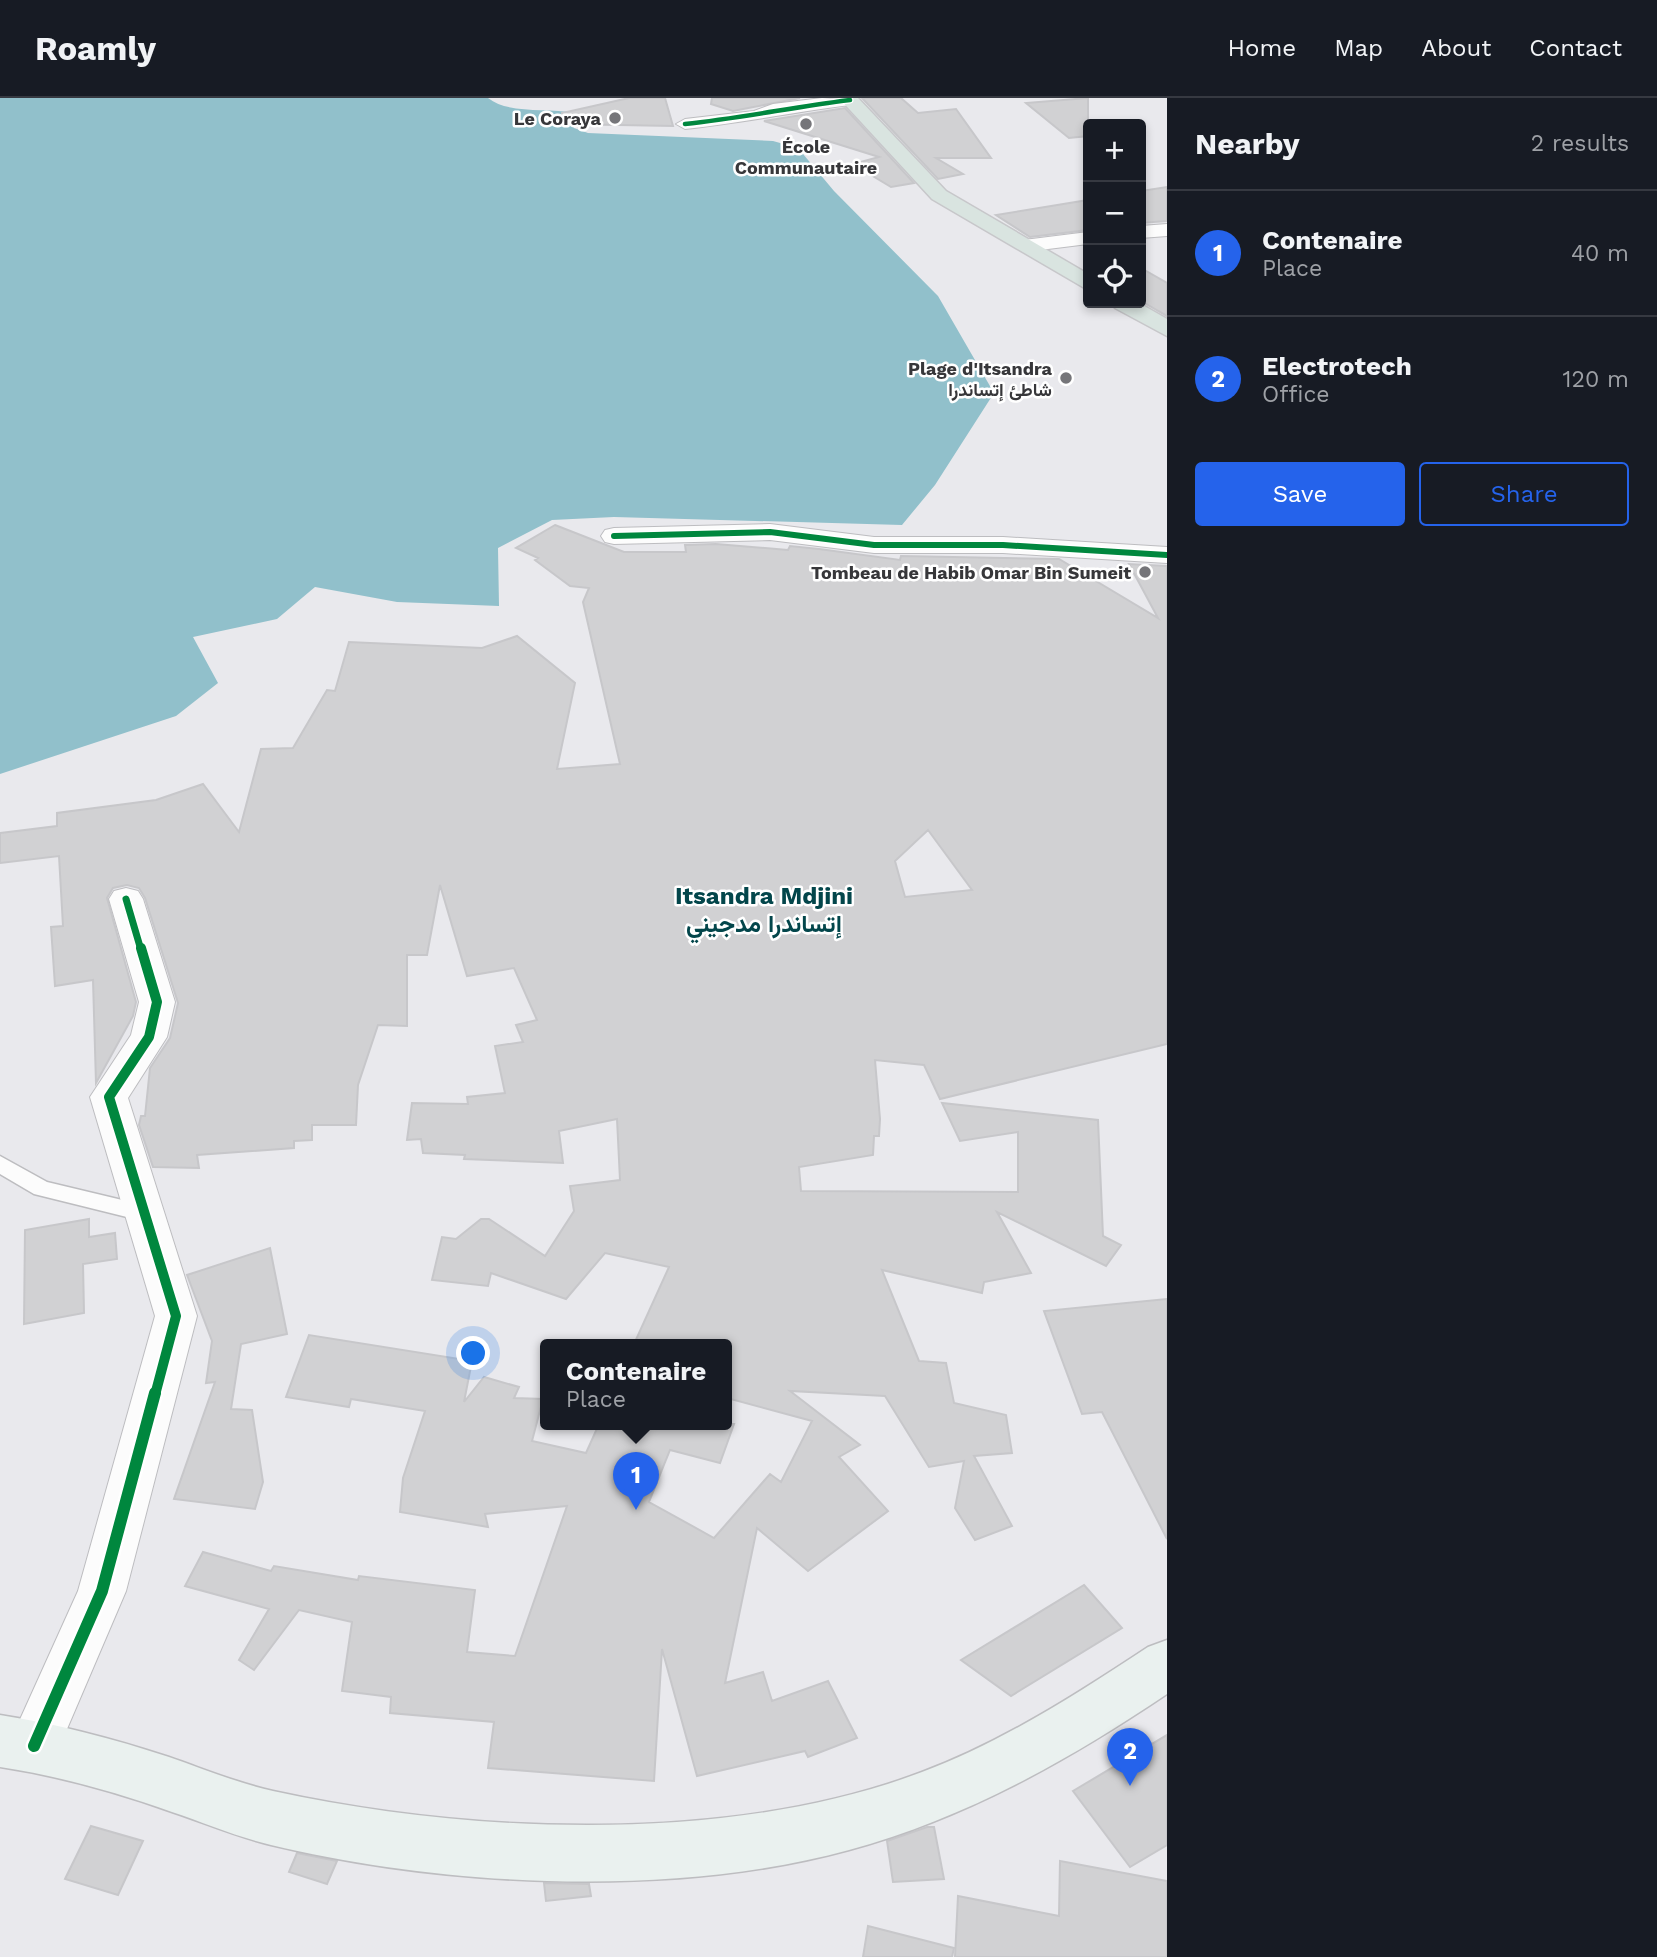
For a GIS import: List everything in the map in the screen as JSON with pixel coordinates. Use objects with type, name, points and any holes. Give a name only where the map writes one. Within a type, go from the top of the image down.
[{"type":"main road","points":[[849,99],[939,195],[1083,280]]},
{"type":"main road","points":[[1131,308],[1167,329]]},
{"type":"main road","points":[[17,1743],[143,1775],[270,1818],[422,1844],[563,1850],[670,1849],[789,1835],[850,1821],[919,1800],[1032,1750],[1167,1664]]},
{"type":"street","points":[[685,124],[758,116],[773,109],[849,99]]},
{"type":"street","points":[[1146,232],[1167,230]]},
{"type":"street","points":[[1024,246],[1083,239]]},
{"type":"street","points":[[614,536],[770,532],[873,545],[1003,544],[1167,555]]},
{"type":"street","points":[[17,1743],[102,1591],[176,1316],[109,1097],[149,1037],[156,1002],[126,900]]},
{"type":"lane","points":[[0,1164],[41,1188],[143,1213]]},
{"type":"water","points":[[0,98],[488,98],[518,109],[574,113],[571,121],[574,128],[588,133],[773,141],[798,148],[834,191],[938,296],[994,393],[935,485],[902,525],[614,517],[552,520],[498,548],[499,606],[397,602],[315,587],[277,619],[193,637],[218,683],[176,716],[0,774]]},
{"type":"building","points":[[629,98],[665,98],[673,126],[563,124],[562,113]]},
{"type":"building","points":[[712,98],[800,98],[733,111],[711,104]]},
{"type":"building","points":[[862,98],[901,98],[918,113],[956,109],[991,158],[936,158],[963,174],[938,179]]},
{"type":"building","points":[[1088,98],[1088,119],[1083,119],[1083,137],[1069,138],[1026,103]]},
{"type":"building","points":[[845,108],[914,183],[891,187],[853,164],[879,157],[764,121]]},
{"type":"building","points":[[1167,187],[1167,221],[1146,223],[1146,190]]},
{"type":"building","points":[[1083,201],[1083,231],[1030,237],[996,215]]},
{"type":"building","points":[[1146,271],[1167,283],[1167,316],[1146,304]]},
{"type":"building","points":[[555,525],[624,552],[686,552],[685,545],[716,544],[788,550],[790,546],[900,560],[901,556],[1059,559],[1158,618],[1129,564],[1167,566],[1167,1044],[940,1099],[924,1065],[875,1060],[880,1119],[879,1136],[874,1136],[873,1155],[799,1167],[801,1191],[1018,1192],[1018,1132],[960,1141],[942,1103],[1098,1120],[1103,1236],[1121,1245],[1106,1266],[997,1212],[1031,1273],[984,1282],[982,1293],[882,1270],[919,1361],[946,1363],[954,1403],[1006,1415],[1012,1453],[974,1456],[1012,1526],[975,1540],[955,1508],[964,1461],[929,1467],[885,1396],[790,1391],[860,1445],[839,1457],[888,1511],[808,1571],[757,1528],[725,1683],[763,1672],[772,1701],[828,1681],[857,1738],[808,1757],[805,1751],[697,1776],[662,1649],[654,1781],[488,1768],[494,1722],[390,1713],[391,1697],[342,1691],[352,1622],[299,1610],[254,1670],[239,1660],[269,1609],[185,1586],[203,1552],[271,1571],[274,1566],[358,1580],[359,1576],[475,1590],[467,1652],[515,1656],[567,1506],[485,1514],[488,1527],[400,1512],[403,1478],[425,1411],[351,1399],[349,1407],[286,1397],[309,1335],[472,1361],[464,1402],[484,1377],[519,1387],[514,1398],[540,1399],[540,1410],[532,1441],[586,1453],[596,1430],[732,1430],[720,1463],[670,1450],[649,1502],[714,1538],[770,1474],[781,1482],[812,1421],[732,1399],[732,1339],[636,1339],[669,1267],[605,1253],[566,1299],[491,1273],[488,1286],[432,1280],[442,1237],[456,1239],[481,1219],[489,1219],[545,1256],[574,1211],[570,1186],[620,1180],[617,1119],[559,1131],[563,1163],[464,1159],[465,1155],[423,1153],[421,1139],[407,1140],[412,1103],[468,1104],[467,1097],[505,1093],[495,1046],[523,1042],[516,1025],[537,1020],[514,968],[467,976],[440,885],[427,955],[407,955],[407,1026],[378,1025],[358,1085],[356,1125],[312,1125],[312,1140],[294,1141],[294,1148],[197,1155],[199,1168],[153,1167],[139,1125],[141,1116],[145,1116],[150,1068],[170,1038],[178,1003],[145,898],[139,888],[127,885],[113,888],[107,898],[136,1002],[133,1016],[96,1083],[93,980],[55,986],[51,927],[63,926],[59,856],[0,863],[0,833],[57,826],[57,813],[156,800],[203,784],[239,832],[261,749],[293,748],[327,690],[335,691],[349,642],[482,648],[517,636],[575,683],[557,769],[620,764],[583,602],[589,588],[570,586],[535,560],[538,558],[516,548]],"holes":[[[928,830],[972,890],[905,897],[895,861]]]},
{"type":"building","points":[[89,1219],[89,1237],[115,1233],[117,1259],[83,1264],[84,1313],[24,1324],[25,1230]]},
{"type":"building","points":[[270,1248],[287,1334],[241,1344],[231,1409],[252,1410],[263,1482],[255,1509],[174,1499],[215,1382],[206,1383],[212,1341],[187,1275]]},
{"type":"building","points":[[1167,1299],[1167,1539],[1102,1412],[1082,1414],[1044,1311]]},
{"type":"building","points":[[1084,1585],[1122,1628],[1011,1696],[961,1660]]},
{"type":"building","points":[[1167,1735],[1167,1845],[1130,1867],[1073,1791]]},
{"type":"building","points":[[91,1826],[143,1841],[118,1895],[65,1879]]},
{"type":"building","points":[[934,1827],[944,1879],[893,1882],[887,1841]]},
{"type":"building","points":[[297,1853],[337,1861],[327,1884],[289,1872]]},
{"type":"building","points":[[1060,1861],[1167,1881],[1167,1957],[955,1957],[958,1896],[1059,1916]]},
{"type":"building","points":[[544,1883],[589,1884],[591,1896],[546,1901]]},
{"type":"building","points":[[868,1926],[954,1948],[952,1957],[863,1957]]},
{"type":"cycle path","points":[[685,124],[758,116],[773,109],[850,100]]},
{"type":"cycle path","points":[[614,536],[770,532],[874,545],[1003,545],[1167,555]]},
{"type":"cycle path","points":[[34,1746],[102,1591],[176,1316],[109,1097],[149,1037],[157,1002],[126,899]]},
{"type":"place","name":"Le Coraya","points":[[615,118]]},
{"type":"place","name":"École Communautaire","points":[[806,124]]},
{"type":"place","name":"Plage d'Itsandra شاطئ إتساندرا","points":[[1066,378]]},
{"type":"place","name":"Tombeau de Habib Omar Bin Sumeit","points":[[1145,572]]},
{"type":"place","name":"Contenaire","points":[[636,1510]]},
{"type":"place","name":"Electrotech","points":[[1130,1786]]},
{"type":"district","name":"Itsandra Mdjini إتساندرا مدجيني","points":[[764,910]]}]
